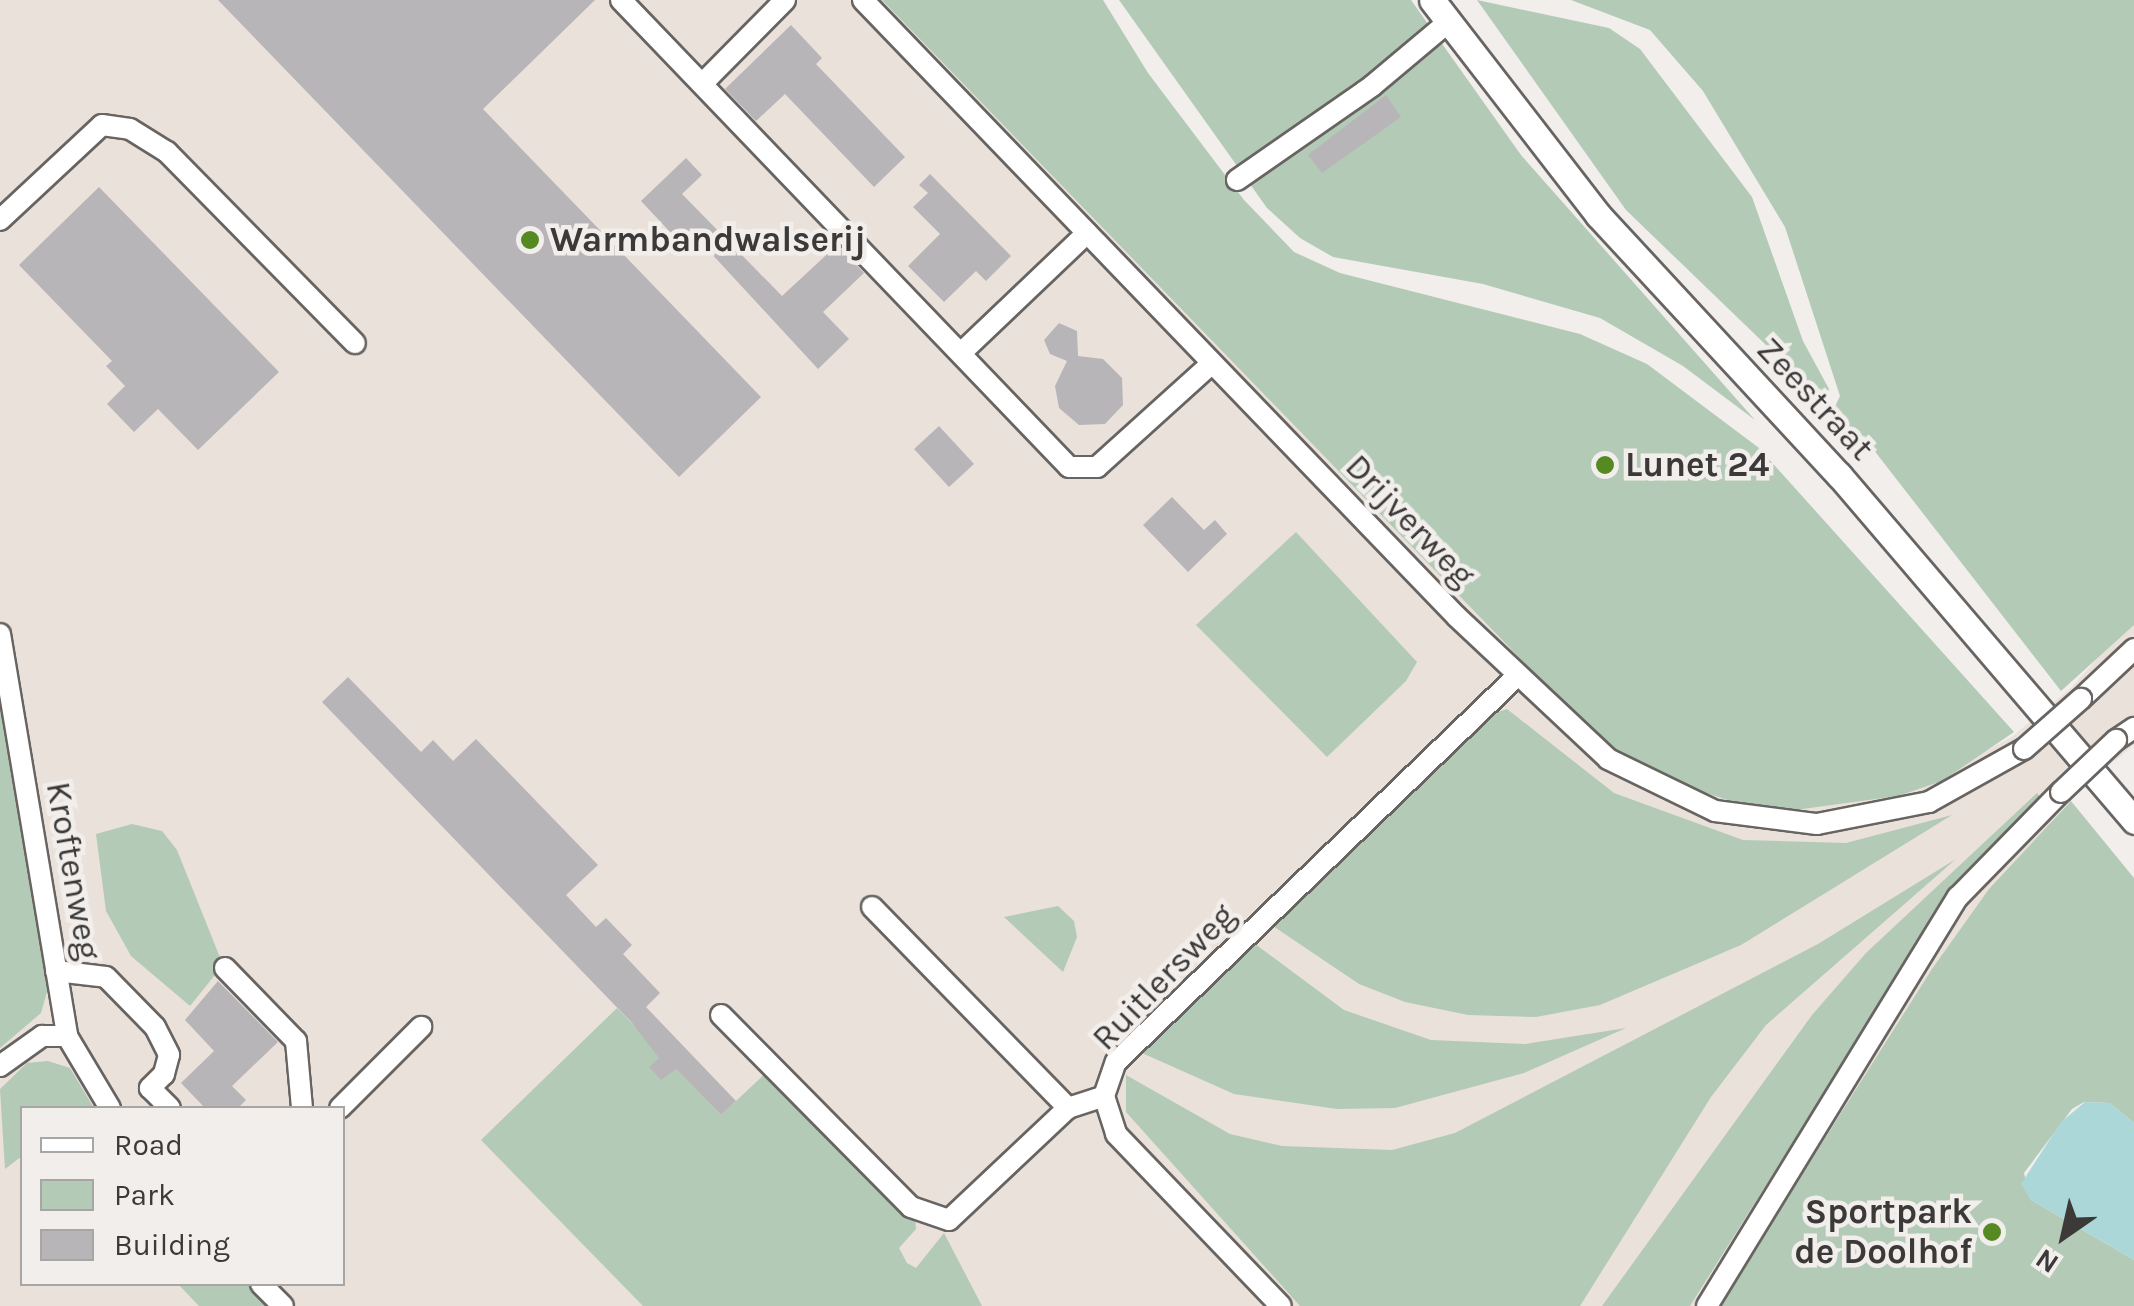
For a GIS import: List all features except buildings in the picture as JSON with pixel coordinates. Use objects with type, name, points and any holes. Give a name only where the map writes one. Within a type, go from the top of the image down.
[{"type":"main road","name":"Zeestraat","points":[[1432,0],[1598,215],[1839,476],[2134,820]]},
{"type":"street","points":[[621,0],[1069,467],[1096,467],[1212,364]]},
{"type":"street","points":[[702,84],[786,0]]},
{"type":"street","name":"Drijverweg","points":[[863,0],[1518,676],[1586,742],[1635,776],[1684,800],[1751,818],[1817,824],[1897,812],[1976,780],[2024,749],[2134,649]]},
{"type":"street","points":[[1237,180],[1372,86],[1447,22]]},
{"type":"street","points":[[0,220],[102,125],[130,130],[168,152],[356,343]]},
{"type":"street","points":[[962,353],[1087,233]]},
{"type":"street","name":"Kroftenweg","points":[[0,634],[68,1036],[109,1106]]},
{"type":"street","name":"Ruitlersweg","points":[[721,1014],[929,1218],[963,1212],[1068,1108],[1104,1096],[1116,1062],[1518,676]]},
{"type":"street","points":[[1707,1306],[1958,897],[2061,792],[2134,728]]},
{"type":"street","points":[[872,907],[1068,1108]]},
{"type":"street","points":[[225,968],[296,1041],[302,1106]]},
{"type":"street","points":[[56,971],[106,977],[155,1027],[168,1055],[164,1074],[150,1088],[168,1106]]},
{"type":"street","points":[[342,1106],[422,1028]]},
{"type":"street","points":[[0,1066],[42,1036],[68,1036]]},
{"type":"street","points":[[1104,1096],[1116,1134],[1281,1306]]},
{"type":"street","points":[[263,1286],[283,1306]]},
{"type":"shaded area","points":[[0,0],[899,0],[1949,772],[2013,736],[2071,688],[2134,617],[2134,745],[2067,800],[1742,1306],[0,1306]]},
{"type":"green space","points":[[882,0],[1103,0],[1148,73],[1244,200],[1294,252],[1340,273],[1580,334],[1647,364],[1759,448],[2014,732],[1942,781],[1898,796],[1795,810],[1734,802],[1657,777],[1606,747]]},
{"type":"green space","points":[[1119,0],[1411,0],[1521,155],[1755,420],[1683,366],[1600,318],[1483,284],[1333,257],[1300,238],[1267,208]]},
{"type":"green space","points":[[1477,0],[1609,28],[1640,49],[1752,197],[1803,341],[1829,389],[1824,401],[1626,210]]},
{"type":"green space","points":[[1571,0],[2134,0],[2134,625],[2061,691],[1873,449],[1832,413],[1840,396],[1785,227],[1703,91],[1650,30]]},
{"type":"green space","points":[[1296,532],[1417,662],[1406,681],[1327,757],[1196,625]]},
{"type":"green space","points":[[0,697],[50,981],[41,1013],[0,1048]]},
{"type":"green space","points":[[1507,709],[1614,793],[1743,840],[1846,843],[1952,815],[1741,945],[1600,1005],[1536,1017],[1468,1015],[1405,1002],[1359,984],[1273,926],[1495,713]]},
{"type":"green space","points":[[2037,793],[2041,798],[1954,886],[1690,1306],[1602,1306],[1812,1015],[1866,953]]},
{"type":"green space","points":[[2071,801],[2134,878],[2134,1123],[2110,1103],[2084,1102],[2072,1109],[2024,1173],[2031,1200],[2134,1260],[2134,1306],[1719,1306],[1932,969],[1989,889]]},
{"type":"green space","points":[[132,824],[162,831],[177,850],[223,965],[190,1006],[131,956],[106,911],[96,834]]},
{"type":"green space","points":[[1956,859],[1766,1025],[1711,1097],[1580,1306],[1300,1306],[1126,1112],[1126,1075],[1230,1134],[1282,1146],[1392,1150],[1455,1133],[1818,944]]},
{"type":"green space","points":[[1058,906],[1074,921],[1077,937],[1063,972],[1004,917]]},
{"type":"green space","points":[[1255,944],[1344,1010],[1431,1040],[1525,1044],[1626,1028],[1524,1073],[1395,1108],[1337,1109],[1234,1094],[1142,1053]]},
{"type":"green space","points":[[617,1008],[721,1115],[770,1069],[915,1217],[916,1229],[899,1248],[907,1263],[916,1268],[944,1233],[982,1306],[643,1306],[481,1140]]},
{"type":"green space","points":[[48,1061],[70,1068],[93,1106],[20,1106],[20,1158],[5,1169],[0,1089],[27,1063]]},
{"type":"green space","points":[[180,1286],[249,1286],[268,1306],[199,1306]]},
{"type":"water","points":[[2085,1102],[2110,1103],[2134,1123],[2134,1260],[2031,1200],[2021,1184],[2061,1122]]},
{"type":"place","name":"Warmbandwalserij","points":[[530,240]]},
{"type":"place","name":"Lunet 24","points":[[1605,465]]},
{"type":"place","name":"Sportpark de Doolhof","points":[[1992,1232]]}]
